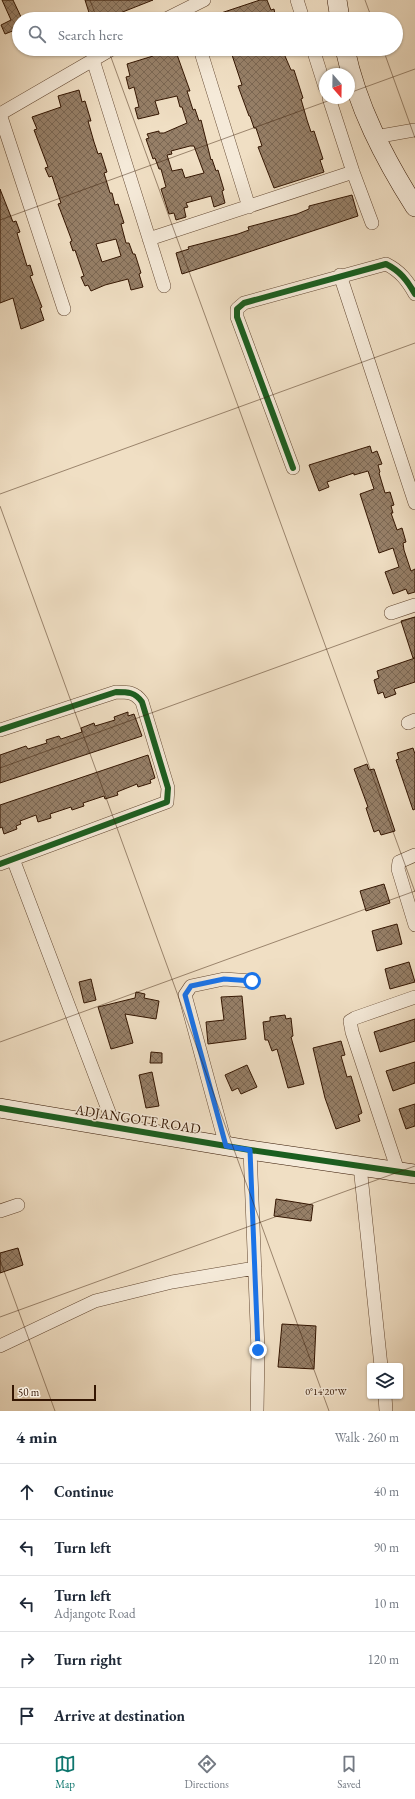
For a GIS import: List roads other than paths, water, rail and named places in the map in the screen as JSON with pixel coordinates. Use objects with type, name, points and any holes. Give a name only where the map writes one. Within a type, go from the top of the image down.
[{"type":"street","points":[[188,9],[204,0]]},
{"type":"street","points":[[297,0],[301,12]]},
{"type":"street","points":[[337,0],[339,12]]},
{"type":"street","points":[[64,309],[0,114],[100,56]]},
{"type":"street","points":[[202,56],[249,207]]},
{"type":"street","points":[[315,56],[319,68]]},
{"type":"street","points":[[347,56],[349,67],[375,137],[415,207]]},
{"type":"street","points":[[93,60],[164,286]]},
{"type":"street","points":[[331,104],[353,172],[372,223]]},
{"type":"street","points":[[375,137],[415,130]]},
{"type":"street","points":[[149,239],[353,172]]},
{"type":"street","points":[[293,468],[238,317],[237,309],[244,303],[340,275],[386,264],[397,270],[406,278],[415,294]]},
{"type":"street","points":[[340,275],[415,503]]},
{"type":"street","points":[[391,613],[415,604]]},
{"type":"street","points":[[0,730],[116,692],[128,692],[137,695],[142,702],[168,788],[167,802],[0,864]]},
{"type":"street","points":[[415,855],[399,862],[398,869],[415,925]]},
{"type":"street","points":[[13,859],[115,1128]]},
{"type":"street","points":[[226,1146],[185,995],[191,986],[224,979],[252,981]]},
{"type":"street","points":[[407,1173],[352,1032],[350,1021],[354,1018],[415,997]]},
{"type":"street","name":"ADJANGOTE ROAD","points":[[0,1108],[250,1150],[407,1173]]},
{"type":"street","points":[[250,1150],[255,1268],[257,1411]]},
{"type":"street","points":[[360,1166],[381,1363]]},
{"type":"street","points":[[0,1212],[18,1205]]},
{"type":"street","points":[[0,1346],[94,1301],[172,1282],[255,1268]]},
{"type":"street","points":[[384,1399],[386,1411]]}]
